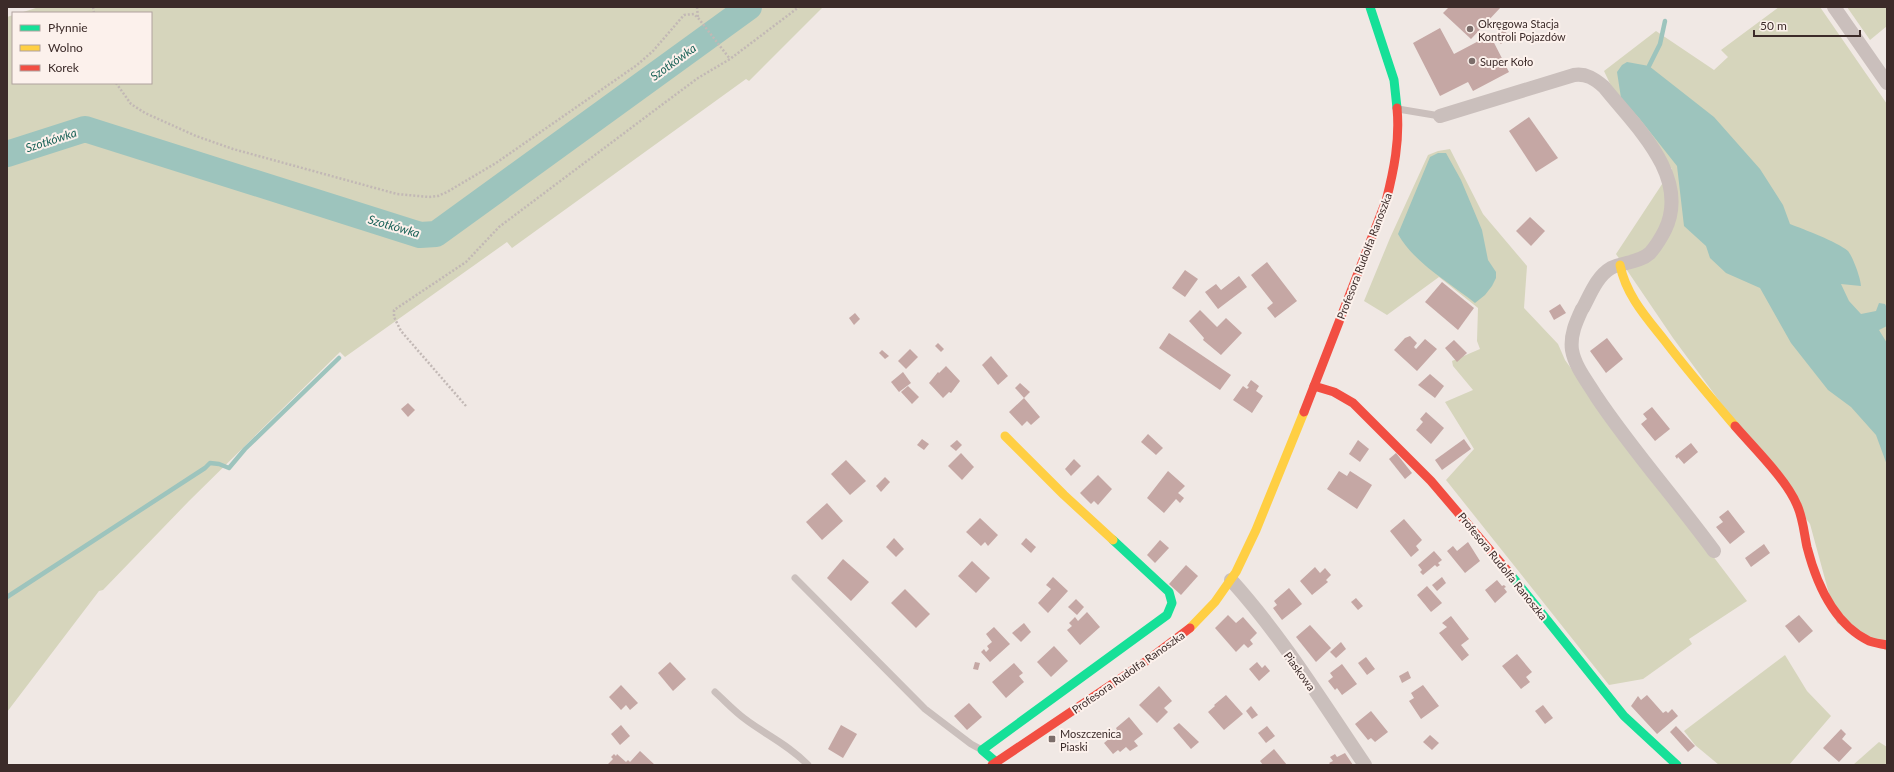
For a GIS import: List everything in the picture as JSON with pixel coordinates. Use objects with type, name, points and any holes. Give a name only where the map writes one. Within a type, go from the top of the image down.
[{"type":"street","name":"Profesora Rudolfa Ranoszka","points":[[1006,436],[1064,495],[1169,592],[1172,603],[1167,615],[982,750],[994,763],[1145,662],[1190,628],[1215,602],[1231,580],[1254,536],[1386,201],[1394,167],[1399,127],[1394,80],[1370,7]]},
{"type":"street","points":[[1834,7],[1887,83]]},
{"type":"street","points":[[1440,116],[1574,75],[1585,75],[1596,80],[1656,153],[1668,181],[1671,200],[1668,223],[1660,239],[1650,253],[1638,260],[1612,268],[1603,274],[1574,327],[1572,340],[1573,352],[1579,369],[1613,421],[1715,552]]},
{"type":"street","points":[[1620,265],[1624,284],[1636,302],[1663,336],[1675,355],[1770,468],[1794,500],[1801,516],[1805,539],[1817,575],[1832,605],[1840,617],[1860,637],[1875,644],[1887,645]]},
{"type":"street","name":"Profesora Rudolfa Ranoszka","points":[[1314,386],[1334,392],[1353,403],[1431,480],[1487,545],[1624,716],[1677,765]]},
{"type":"street","name":"Piaskowa","points":[[1231,580],[1246,597],[1300,670],[1365,765]]},
{"type":"lane","points":[[1398,109],[1440,116]]},
{"type":"lane","name":"Profesora Rudolfa Ranoszka","points":[[795,578],[925,709],[971,744],[982,750]]},
{"type":"lane","points":[[715,692],[746,720],[800,756],[808,765]]},
{"type":"path","points":[[697,7],[698,18]]},
{"type":"path","points":[[466,406],[401,331],[394,317],[394,310],[466,262],[499,226],[698,78],[730,59],[799,7]]},
{"type":"path","points":[[117,84],[132,104],[145,113],[196,136],[268,159],[302,166],[397,194],[429,197],[438,196],[447,192],[496,163],[574,110],[653,51],[684,15],[694,14],[730,59]]},
{"type":"green space","points":[[39,7],[823,7],[749,81],[746,79],[512,248],[507,242],[345,357],[340,352],[189,501],[103,590],[99,591],[7,712],[7,17],[12,15],[12,84],[152,84],[152,12],[23,12]]},
{"type":"green space","points":[[1779,7],[1820,7],[1887,104],[1887,651],[1837,623],[1810,524],[1673,338],[1616,254],[1672,169],[1615,94],[1604,71],[1656,31],[1714,70],[1728,57],[1721,50]]},
{"type":"green space","points":[[1847,7],[1887,7],[1887,26],[1870,40]]},
{"type":"green space","points":[[1450,149],[1483,214],[1527,266],[1524,308],[1558,344],[1565,360],[1578,378],[1747,601],[1689,639],[1692,644],[1643,679],[1609,685],[1446,480],[1474,449],[1445,402],[1473,390],[1453,366],[1452,361],[1480,349],[1477,341],[1478,308],[1439,277],[1387,315],[1364,301],[1390,238],[1428,155],[1438,151]]},
{"type":"green space","points":[[1785,655],[1807,691],[1831,716],[1789,765],[1719,765],[1695,745],[1684,731]]},
{"type":"green space","points":[[1879,742],[1887,747],[1887,765],[1853,765]]},
{"type":"water","points":[[1627,62],[1649,66],[1714,117],[1760,169],[1783,205],[1790,224],[1828,240],[1848,251],[1860,278],[1861,286],[1841,284],[1849,301],[1861,314],[1876,311],[1879,303],[1885,304],[1887,308],[1887,326],[1879,330],[1887,343],[1887,465],[1876,435],[1851,407],[1828,390],[1791,343],[1760,288],[1726,273],[1710,258],[1706,246],[1684,226],[1677,166],[1621,98],[1617,72],[1622,65]]},
{"type":"water","points":[[1438,153],[1446,153],[1461,180],[1482,230],[1488,260],[1496,272],[1496,278],[1492,286],[1485,295],[1475,303],[1422,263],[1398,234],[1430,157]]},
{"type":"building","name":"Okręgowa Stacja Kontroli Pojazdów","points":[[1449,7],[1501,7],[1471,39],[1443,13]]},
{"type":"building","name":"Super Koło","points":[[1440,28],[1454,54],[1490,35],[1509,72],[1473,91],[1468,82],[1440,96],[1413,43]]},
{"type":"building","points":[[1503,30],[1509,35],[1501,44],[1495,39]]},
{"type":"building","points":[[1529,117],[1558,158],[1536,172],[1509,131]]},
{"type":"building","points":[[1530,217],[1545,231],[1531,246],[1516,231]]},
{"type":"building","points":[[1267,262],[1297,301],[1275,318],[1267,308],[1273,303],[1251,275]]},
{"type":"building","points":[[1185,270],[1198,279],[1185,297],[1172,288]]},
{"type":"building","points":[[1239,276],[1247,287],[1218,309],[1205,292],[1216,284],[1221,290]]},
{"type":"building","points":[[1442,282],[1474,308],[1458,330],[1425,302]]},
{"type":"building","points":[[1560,304],[1566,313],[1554,320],[1549,311]]},
{"type":"building","points":[[1200,310],[1217,327],[1226,318],[1242,333],[1221,355],[1203,340],[1204,338],[1189,321]]},
{"type":"building","points":[[855,313],[860,319],[854,325],[849,318]]},
{"type":"building","points":[[1169,333],[1231,375],[1220,390],[1159,348]]},
{"type":"building","points":[[1410,336],[1417,343],[1414,347],[1416,349],[1425,339],[1437,349],[1417,371],[1394,350],[1405,338]]},
{"type":"building","points":[[1607,338],[1623,359],[1606,373],[1590,351]]},
{"type":"building","points":[[1454,340],[1467,353],[1457,362],[1445,348]]},
{"type":"building","points":[[938,343],[944,349],[941,352],[935,346]]},
{"type":"building","points":[[910,349],[918,357],[906,369],[898,361]]},
{"type":"building","points":[[882,350],[889,356],[885,359],[879,353]]},
{"type":"building","points":[[991,356],[1008,376],[998,385],[982,365]]},
{"type":"building","points":[[946,366],[960,381],[951,393],[949,392],[943,398],[929,383],[938,372],[939,373]]},
{"type":"building","points":[[903,372],[911,383],[899,392],[891,382]]},
{"type":"building","points":[[1430,374],[1444,386],[1435,398],[1418,385]]},
{"type":"building","points":[[1251,380],[1259,386],[1256,391],[1263,396],[1252,413],[1233,400],[1243,386],[1247,389],[1249,387],[1247,386]]},
{"type":"building","points":[[1020,383],[1030,392],[1024,398],[1015,388]]},
{"type":"building","points":[[908,386],[919,397],[912,404],[901,392]]},
{"type":"building","points":[[1024,398],[1040,417],[1031,425],[1027,421],[1022,426],[1009,412]]},
{"type":"building","points":[[408,403],[415,410],[408,417],[401,409]]},
{"type":"building","points":[[1652,407],[1670,429],[1655,441],[1641,424],[1647,419],[1643,414]]},
{"type":"building","points":[[1426,412],[1444,428],[1431,444],[1416,430],[1423,422],[1420,419]]},
{"type":"building","points":[[1148,434],[1163,448],[1156,455],[1141,442]]},
{"type":"building","points":[[922,439],[929,444],[924,450],[917,445]]},
{"type":"building","points":[[1464,439],[1471,449],[1442,470],[1435,460]]},
{"type":"building","points":[[957,440],[962,445],[956,451],[950,446]]},
{"type":"building","points":[[1358,440],[1369,449],[1360,462],[1349,454]]},
{"type":"building","points":[[1691,443],[1698,452],[1684,464],[1678,457],[1677,459],[1675,456]]},
{"type":"building","points":[[961,453],[974,467],[962,480],[948,466]]},
{"type":"building","points":[[1396,453],[1412,473],[1405,479],[1389,459]]},
{"type":"building","points":[[1074,459],[1081,466],[1071,476],[1065,469]]},
{"type":"building","points":[[846,460],[866,481],[850,495],[831,474]]},
{"type":"building","points":[[1168,471],[1185,486],[1178,493],[1184,498],[1180,503],[1176,499],[1164,513],[1147,498]]},
{"type":"building","points":[[1339,471],[1347,476],[1350,471],[1372,485],[1357,509],[1327,489]]},
{"type":"building","points":[[1098,475],[1112,489],[1098,505],[1094,501],[1091,504],[1080,493]]},
{"type":"building","points":[[885,477],[890,482],[881,492],[876,486]]},
{"type":"building","points":[[827,503],[843,521],[822,540],[806,522]]},
{"type":"building","points":[[1728,510],[1745,532],[1730,544],[1716,527],[1723,522],[1719,517]]},
{"type":"building","points":[[980,518],[998,535],[988,546],[985,542],[981,546],[966,532]]},
{"type":"building","points":[[1404,519],[1422,540],[1416,546],[1419,550],[1411,557],[1390,531]]},
{"type":"building","points":[[894,538],[904,549],[896,557],[886,547]]},
{"type":"building","points":[[1026,538],[1036,547],[1031,553],[1021,544]]},
{"type":"building","points":[[1160,540],[1169,548],[1155,563],[1147,555]]},
{"type":"building","points":[[1468,542],[1480,561],[1465,573],[1447,551],[1453,546],[1457,551]]},
{"type":"building","points":[[1764,544],[1770,553],[1751,567],[1745,558]]},
{"type":"building","points":[[1434,551],[1442,560],[1438,563],[1440,565],[1437,567],[1435,565],[1423,575],[1420,572],[1422,570],[1418,565]]},
{"type":"building","points":[[843,559],[869,582],[851,601],[827,578]]},
{"type":"building","points":[[972,561],[990,578],[976,593],[958,576]]},
{"type":"building","points":[[1186,565],[1198,576],[1181,595],[1169,584]]},
{"type":"building","points":[[1315,567],[1320,573],[1325,568],[1331,575],[1326,580],[1328,582],[1312,595],[1300,581]]},
{"type":"building","points":[[1053,577],[1068,591],[1048,613],[1038,603],[1051,589],[1046,585]]},
{"type":"building","points":[[1442,577],[1446,583],[1437,591],[1432,585]]},
{"type":"building","points":[[1497,580],[1502,586],[1504,585],[1506,587],[1504,588],[1507,592],[1495,603],[1485,590]]},
{"type":"building","points":[[1427,586],[1442,603],[1431,612],[1417,595]]},
{"type":"building","points":[[1289,588],[1302,604],[1282,620],[1273,608],[1277,605],[1274,601]]},
{"type":"building","points":[[905,589],[930,614],[916,628],[891,603]]},
{"type":"building","points":[[1356,598],[1363,606],[1358,610],[1351,602]]},
{"type":"building","points":[[1076,599],[1084,607],[1077,615],[1068,607]]},
{"type":"building","points":[[1087,612],[1100,627],[1080,645],[1067,630],[1072,626],[1069,623],[1075,617],[1078,621]]},
{"type":"building","points":[[1228,615],[1236,623],[1243,617],[1257,633],[1250,640],[1253,644],[1248,648],[1244,644],[1236,652],[1215,628]]},
{"type":"building","points":[[1799,615],[1813,631],[1799,643],[1785,626]]},
{"type":"building","points":[[1451,616],[1469,639],[1461,645],[1469,655],[1462,661],[1439,633],[1447,627],[1442,623]]},
{"type":"building","points":[[1024,623],[1031,632],[1021,642],[1012,633]]},
{"type":"building","points":[[1310,625],[1331,648],[1316,662],[1296,637]]},
{"type":"building","points":[[994,627],[1010,644],[990,662],[981,652],[984,649],[986,652],[989,649],[987,646],[992,642],[986,634]]},
{"type":"building","points":[[1341,642],[1346,649],[1336,658],[1330,652]]},
{"type":"building","points":[[1054,646],[1068,661],[1051,677],[1037,662]]},
{"type":"building","points":[[1517,654],[1532,672],[1526,677],[1530,682],[1521,689],[1502,666]]},
{"type":"building","points":[[1366,657],[1375,669],[1367,675],[1358,663]]},
{"type":"building","points":[[670,662],[686,679],[673,691],[658,673]]},
{"type":"building","points":[[975,662],[980,663],[978,670],[973,669]]},
{"type":"building","points":[[1257,662],[1262,668],[1265,665],[1270,671],[1259,681],[1249,669]]},
{"type":"building","points":[[1014,663],[1023,673],[1019,676],[1024,682],[1006,698],[992,682]]},
{"type":"building","points":[[1342,664],[1357,684],[1342,695],[1337,688],[1335,690],[1328,681],[1333,677],[1330,673]]},
{"type":"building","points":[[1408,671],[1411,678],[1402,683],[1399,676]]},
{"type":"building","points":[[621,685],[638,703],[630,710],[626,705],[621,710],[609,697]]},
{"type":"building","points":[[1423,685],[1439,706],[1421,719],[1409,701],[1414,698],[1411,693]]},
{"type":"building","points":[[1159,686],[1172,701],[1164,708],[1168,712],[1157,723],[1139,705]]},
{"type":"building","points":[[1226,695],[1243,714],[1224,730],[1208,712]]},
{"type":"building","points":[[1647,695],[1663,713],[1666,711],[1668,713],[1672,709],[1678,716],[1657,734],[1631,706],[1638,696],[1641,700]]},
{"type":"building","points":[[969,703],[982,717],[967,730],[954,716]]},
{"type":"building","points":[[1543,705],[1553,718],[1545,724],[1535,711]]},
{"type":"building","points":[[1251,706],[1258,715],[1252,719],[1246,711]]},
{"type":"building","points":[[1371,711],[1388,732],[1375,742],[1371,738],[1368,740],[1355,724]]},
{"type":"building","points":[[1129,717],[1143,734],[1134,741],[1138,746],[1130,751],[1126,747],[1120,752],[1118,750],[1113,754],[1104,743],[1110,738],[1109,736],[1117,730],[1116,728]]},
{"type":"building","points":[[1179,723],[1199,742],[1191,749],[1173,728]]},
{"type":"building","points":[[621,725],[630,736],[620,745],[611,734]]},
{"type":"building","points":[[841,725],[857,734],[843,758],[828,749]]},
{"type":"building","points":[[1267,726],[1275,736],[1266,743],[1258,733]]},
{"type":"building","points":[[1676,726],[1695,746],[1688,752],[1670,732]]},
{"type":"building","points":[[1841,729],[1846,734],[1842,739],[1852,748],[1839,762],[1823,748]]},
{"type":"building","points":[[1430,735],[1439,743],[1432,750],[1423,742]]},
{"type":"building","points":[[1274,749],[1287,765],[1263,765],[1260,761]]},
{"type":"building","points":[[640,751],[655,765],[607,765],[613,759],[611,757],[614,754],[616,756],[617,754],[626,762],[628,760],[630,762]]},
{"type":"building","points":[[1345,753],[1353,765],[1331,765],[1329,763],[1333,761],[1330,757],[1335,754],[1337,757]]},
{"type":"waterway","name":"Szotkówka","points":[[7,154],[85,129],[420,235],[436,234],[749,7]]},
{"type":"waterway","points":[[1649,66],[1660,44],[1665,21]]},
{"type":"waterway","points":[[7,597],[205,468],[210,463],[219,464],[229,468],[245,449],[339,358]]},
{"type":"traffic: fast","points":[[1370,7],[1394,80],[1397,108]]},
{"type":"traffic: fast","points":[[996,762],[982,750],[1167,615],[1172,603],[1169,592],[1113,540]]},
{"type":"traffic: fast","points":[[1511,575],[1624,716],[1677,765]]},
{"type":"traffic: slow","points":[[1620,265],[1627,286],[1644,314],[1690,373],[1735,426]]},
{"type":"traffic: slow","points":[[1190,628],[1215,602],[1236,572],[1256,530],[1304,412]]},
{"type":"traffic: slow","points":[[1005,436],[1064,495],[1113,540]]},
{"type":"traffic: jam","points":[[1304,412],[1386,201],[1396,155],[1398,132],[1397,108]]},
{"type":"traffic: jam","points":[[1314,386],[1334,392],[1353,403],[1431,481],[1511,575]]},
{"type":"traffic: jam","points":[[1735,426],[1778,474],[1792,495],[1801,515],[1807,547],[1821,588],[1836,613],[1857,634],[1869,641],[1887,645]]},
{"type":"traffic: jam","points":[[992,765],[1145,662],[1190,628]]},
{"type":"place","name":"Okręgowa Stacja Kontroli Pojazdów","points":[[1470,29]]},
{"type":"place","name":"Super Koło","points":[[1472,61]]},
{"type":"place","name":"Moszczenica Piaski","points":[[1052,739]]}]
